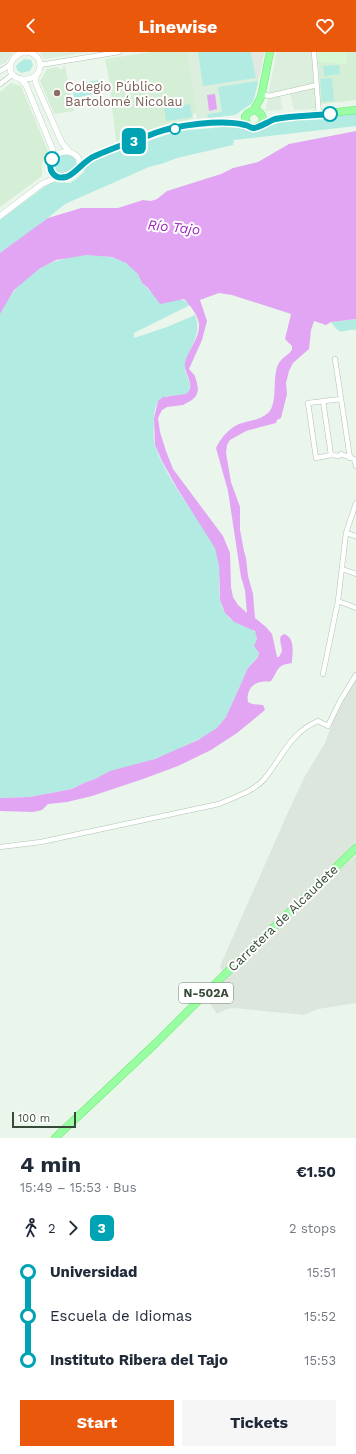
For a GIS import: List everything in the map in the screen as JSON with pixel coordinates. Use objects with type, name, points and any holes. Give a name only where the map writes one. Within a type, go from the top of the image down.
[{"type":"main road","points":[[262,124],[263,120],[259,113],[270,52]]},
{"type":"main road","points":[[275,119],[259,113],[248,113],[246,121],[252,128],[255,128],[275,119],[356,110]]},
{"type":"main road","name":"Carretera de Alcaudete","points":[[55,1138],[156,1043],[208,990],[356,848]]},
{"type":"street","points":[[21,80],[34,76],[38,72],[40,65],[38,59],[27,52],[15,55],[10,65],[10,70],[12,75],[26,85],[52,148],[53,157],[50,166],[51,170],[53,174],[58,177]]},
{"type":"street","points":[[40,65],[95,54],[119,52]]},
{"type":"street","points":[[314,52],[319,115]]},
{"type":"street","points":[[0,71],[10,65]]},
{"type":"street","points":[[0,84],[12,75]]},
{"type":"street","points":[[34,76],[62,144],[69,152],[77,156],[93,156]]},
{"type":"street","points":[[261,96],[269,96],[317,85]]},
{"type":"street","points":[[0,216],[42,184],[58,177],[68,177],[93,156],[162,131],[196,124],[246,121]]},
{"type":"street","points":[[53,157],[60,152],[69,152]]},
{"type":"street","points":[[77,156],[80,162],[79,167]]},
{"type":"street","points":[[42,184],[51,170]]},
{"type":"street","points":[[335,359],[350,458]]},
{"type":"street","points":[[341,399],[308,404],[316,458],[332,455],[339,456],[341,454],[354,459],[356,466]]},
{"type":"street","points":[[323,401],[332,455]]},
{"type":"street","points":[[323,674],[338,601],[346,533],[356,503]]},
{"type":"street","points":[[346,533],[356,536]]},
{"type":"street","points":[[342,569],[356,574]]},
{"type":"street","points":[[338,601],[356,608]]},
{"type":"street","points":[[0,847],[41,842],[220,804],[254,788],[265,778],[287,745],[296,735],[318,721],[328,726],[340,701],[356,675]]},
{"type":"shaded area","points":[[0,52],[13,52],[6,63],[0,65]]},
{"type":"shaded area","points":[[39,52],[89,52],[44,59]]},
{"type":"shaded area","points":[[151,52],[187,52],[197,113],[193,114],[193,119],[169,123],[116,141],[105,59]]},
{"type":"shaded area","points":[[187,52],[264,52],[257,88],[252,103],[235,115],[197,119]]},
{"type":"shaded area","points":[[198,52],[251,52],[256,78],[203,86]]},
{"type":"shaded area","points":[[251,52],[264,52],[259,78],[256,78]]},
{"type":"shaded area","points":[[277,52],[312,52],[313,84],[289,90],[287,85],[288,90],[268,94]]},
{"type":"shaded area","points":[[317,52],[347,52],[346,64],[318,62]]},
{"type":"shaded area","points":[[347,52],[356,52],[356,100],[321,104],[318,62],[346,64]]},
{"type":"shaded area","points":[[25,59],[31,60],[33,65],[30,71],[21,73],[17,70],[16,66]]},
{"type":"shaded area","points":[[339,65],[340,74],[324,76],[323,66]]},
{"type":"shaded area","name":"Colegio Público Bartolomé Nicolau","points":[[63,66],[65,66],[74,111],[54,114],[40,81],[47,69],[58,67],[59,69],[63,69]]},
{"type":"shaded area","points":[[332,78],[334,101],[322,102],[320,79]]},
{"type":"shaded area","points":[[98,80],[100,93],[74,98],[72,85]]},
{"type":"shaded area","points":[[258,81],[254,99],[251,104],[235,115],[208,118],[207,114],[222,112],[218,87]]},
{"type":"shaded area","points":[[11,83],[21,86],[48,151],[42,163],[42,176],[0,207],[0,92]]},
{"type":"shaded area","points":[[313,88],[315,90],[316,108],[294,110],[290,94]]},
{"type":"shaded area","points":[[278,95],[280,96],[283,110],[265,111],[268,98]]},
{"type":"shaded area","points":[[190,104],[192,117],[166,121],[164,108]]},
{"type":"shaded area","points":[[356,113],[356,126],[234,140],[233,145],[177,158],[149,167],[65,204],[28,234],[0,253],[0,220],[51,182],[70,183],[76,179],[84,172],[87,162],[178,131],[224,127],[249,129],[277,123]]},
{"type":"shaded area","points":[[65,154],[76,157],[78,166],[66,175],[57,175],[53,171],[54,162],[57,158]]},
{"type":"shaded area","points":[[88,255],[115,258],[122,261],[128,264],[138,274],[142,283],[154,295],[178,298],[190,305],[134,333],[134,338],[167,327],[195,315],[197,323],[196,337],[187,356],[185,369],[190,388],[186,394],[165,397],[158,402],[154,414],[154,441],[166,471],[216,549],[219,565],[219,591],[222,607],[229,618],[256,633],[257,641],[254,646],[259,655],[248,668],[226,717],[217,728],[209,734],[168,754],[107,773],[72,789],[30,797],[0,798],[0,314],[16,289],[35,271],[59,260]]},
{"type":"shaded area","points":[[356,319],[356,330],[343,332],[338,330],[331,322]]},
{"type":"shaded area","points":[[356,679],[356,842],[222,972],[220,966],[289,810],[305,776],[325,743],[335,715]]},
{"type":"shaded area","points":[[356,855],[356,1003],[318,1009],[304,1015],[234,1008],[227,1009],[217,1014],[206,997]]},
{"type":"water","points":[[215,94],[217,109],[209,111],[207,95]]},
{"type":"water","name":"Río Tajo","points":[[356,131],[356,319],[331,322],[326,325],[314,321],[311,330],[309,349],[293,363],[289,371],[286,383],[287,394],[281,418],[277,420],[276,423],[246,431],[230,440],[227,445],[226,453],[231,482],[240,507],[240,530],[248,576],[253,594],[255,618],[272,634],[277,657],[279,657],[282,651],[281,636],[284,634],[288,636],[292,643],[292,663],[280,667],[271,681],[257,683],[252,686],[248,695],[248,702],[263,705],[265,710],[237,733],[211,750],[178,766],[92,796],[67,802],[48,804],[42,810],[33,812],[0,811],[0,798],[30,797],[72,789],[110,771],[155,759],[198,740],[217,728],[226,717],[248,668],[258,657],[259,653],[254,646],[257,639],[255,631],[234,622],[225,613],[220,600],[219,566],[215,548],[177,488],[155,445],[154,418],[158,401],[163,397],[186,394],[189,391],[190,383],[185,362],[199,329],[197,317],[193,310],[184,299],[160,304],[148,288],[142,283],[138,274],[126,263],[112,257],[87,255],[56,260],[39,269],[14,290],[0,314],[0,253],[48,218],[81,208],[118,208],[143,200],[151,201],[157,199],[167,191],[221,174],[233,168],[258,162],[289,144]],"holes":[[[219,293],[232,295],[291,314],[285,339],[292,346],[292,350],[280,361],[277,368],[271,409],[261,418],[239,424],[231,428],[216,448],[228,491],[241,577],[245,590],[247,613],[238,605],[233,597],[231,587],[230,553],[223,536],[173,469],[160,432],[158,418],[162,410],[167,407],[183,405],[196,396],[198,390],[197,383],[195,376],[189,369],[202,340],[207,321],[200,300]]]},
{"type":"bus line","name":"3","points":[[52,159],[50,166],[53,174],[63,178],[68,177],[93,156],[162,131],[196,124],[230,123],[247,125],[255,128],[275,119],[330,114]]},
{"type":"place","name":"Colegio Público Bartolomé Nicolau","points":[[57,93]]}]
